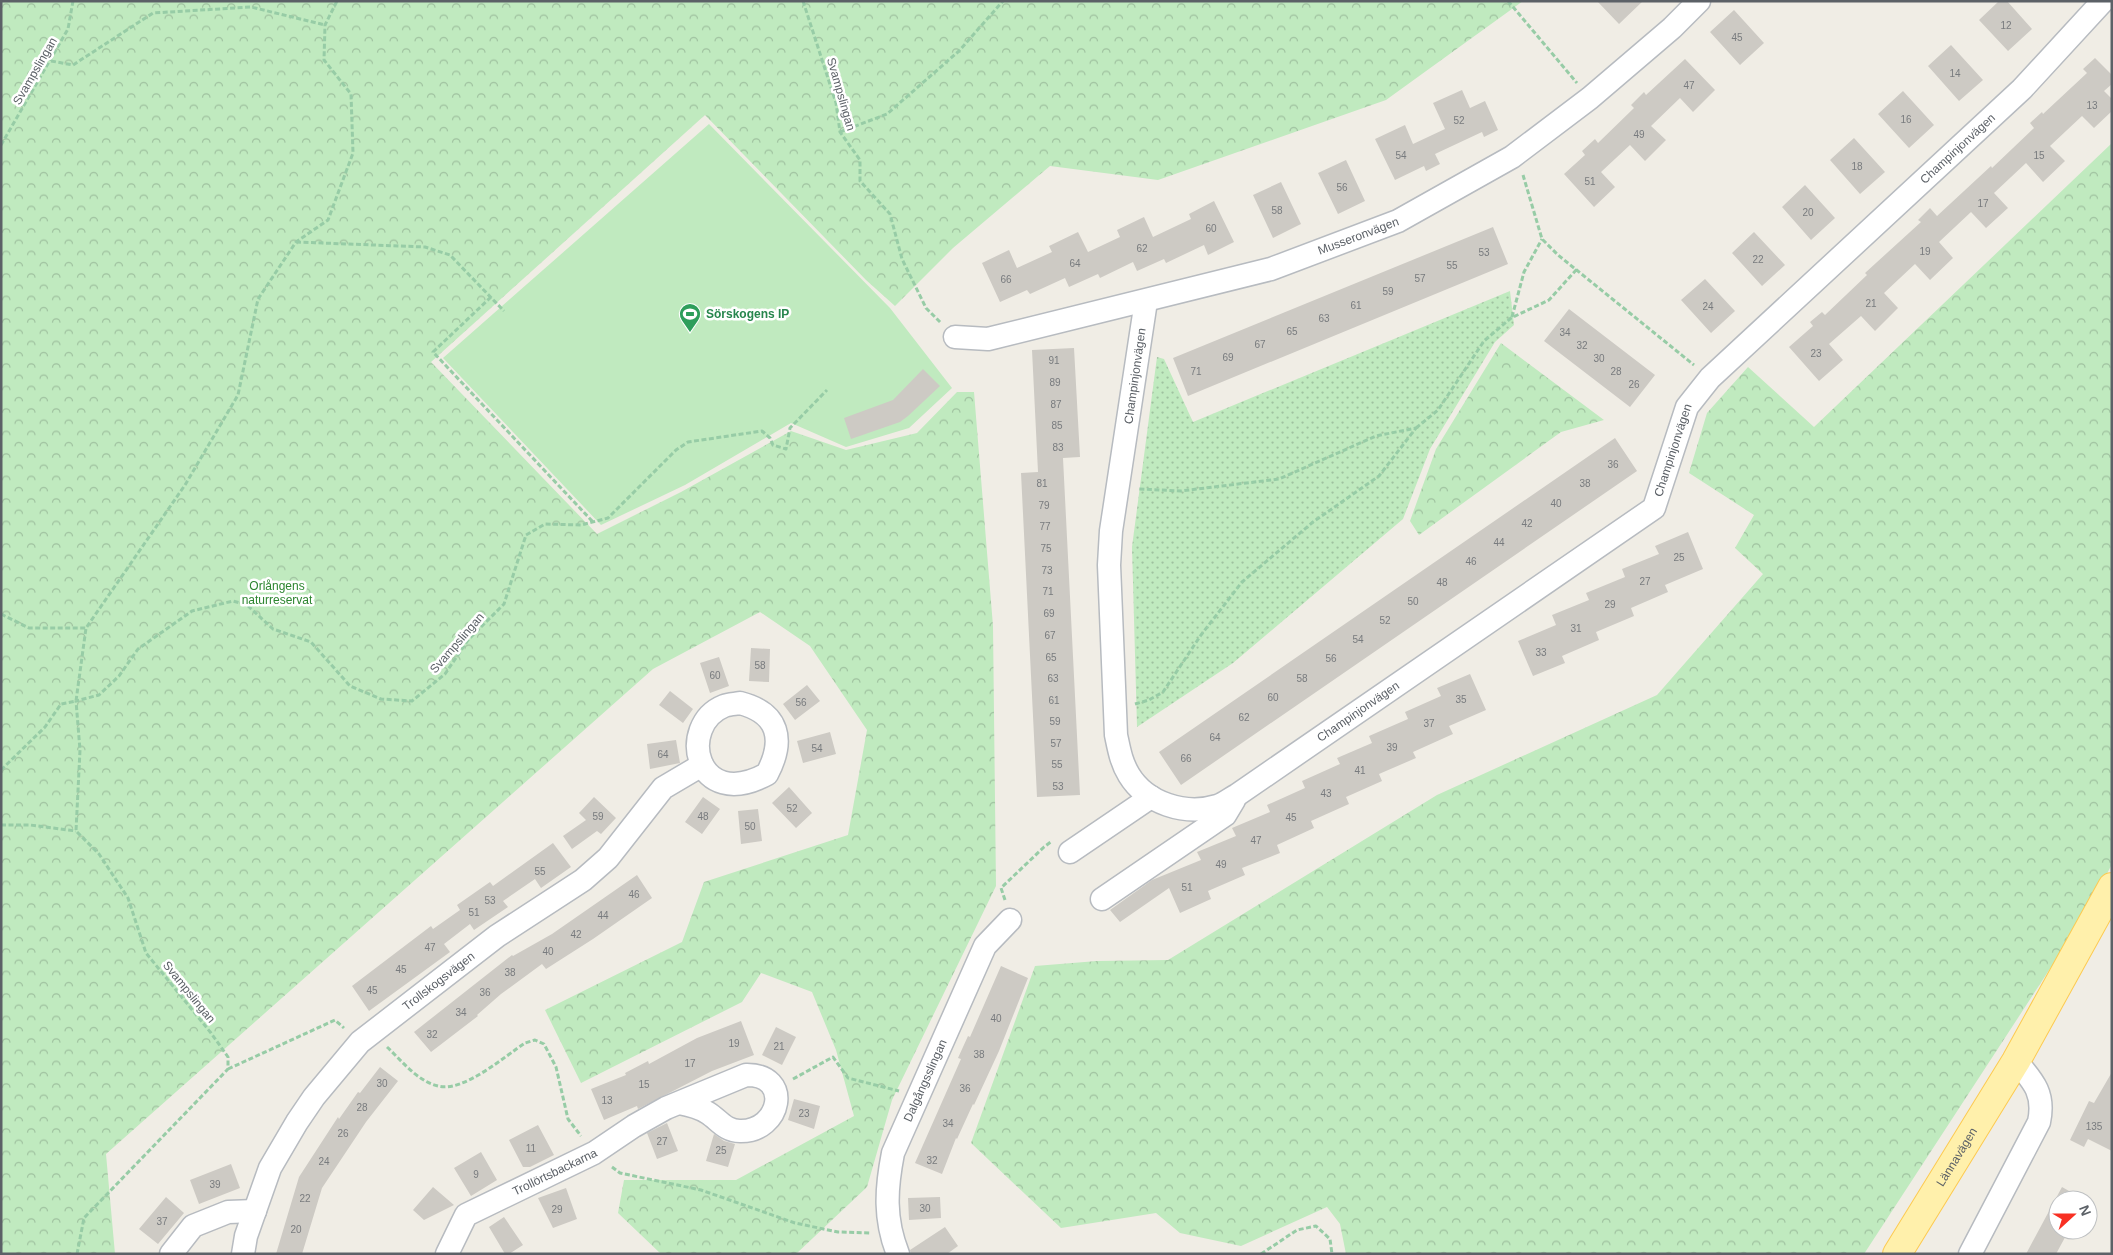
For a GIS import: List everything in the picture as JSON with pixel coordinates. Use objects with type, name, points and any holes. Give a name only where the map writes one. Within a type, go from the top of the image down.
[{"type":"main road","name":"Lännavägen","points":[[1897,1254],[2016,1061],[2112,887]]},
{"type":"street","name":"Musseronvägen","points":[[955,337],[988,339],[1272,269],[1398,221],[1512,157],[1590,98],[1672,28],[1699,1]]},
{"type":"street","name":"Champinjonvägen","points":[[1146,301],[1111,531],[1109,565],[1116,735],[1120,756],[1128,774],[1138,786],[1152,797],[1181,808],[1199,809],[1217,806],[1237,795],[1654,508],[1687,407],[1710,378],[2022,89],[2103,1]]},
{"type":"street","name":"Trollskogsvägen","points":[[243,1254],[270,1168],[297,1122],[314,1098],[360,1042],[497,936],[583,880],[608,858],[663,788],[702,765]]},
{"type":"street","points":[[1102,899],[1225,815],[1237,795]]},
{"type":"street","points":[[1070,852],[1152,797]]},
{"type":"street","name":"Dalgångsslingan","points":[[898,1254],[890,1234],[887,1186],[893,1153],[985,946],[1010,920]]},
{"type":"street","points":[[1970,1254],[2039,1122],[2042,1108],[2041,1097],[2016,1061]]},
{"type":"street","name":"Trollörtsbackarna","points":[[447,1254],[466,1215],[594,1153],[634,1126],[679,1103],[746,1075],[757,1074],[768,1079],[775,1089]]},
{"type":"street","points":[[679,1103],[697,1107],[710,1114],[730,1130],[740,1132],[762,1125],[774,1112],[777,1103],[775,1089]]},
{"type":"street","points":[[171,1254],[193,1226],[228,1212],[255,1211]]},
{"type":"path","name":"Svampslingan","points":[[1,145],[68,29],[73,1]]},
{"type":"path","points":[[1,825],[30,825],[76,831],[80,750],[76,701],[86,628],[185,485],[238,395],[258,299],[296,242],[328,220],[352,153],[351,94],[324,60],[325,25],[337,1]]},
{"type":"path","name":"Svampslingan","points":[[803,1],[836,103],[840,132],[860,160],[860,181],[890,214],[902,259],[926,308],[955,337]]},
{"type":"path","points":[[840,132],[887,114],[959,51],[1003,1]]},
{"type":"path","points":[[1508,1],[1590,98]]},
{"type":"path","points":[[51,61],[73,65],[153,13],[251,7],[325,25]]},
{"type":"path","points":[[1512,157],[1520,163],[1542,240],[1710,378]]},
{"type":"path","points":[[1511,318],[1524,272],[1542,240]]},
{"type":"path","points":[[296,242],[425,247],[450,254],[504,310]]},
{"type":"path","points":[[1114,707],[1129,706],[1149,700],[1163,692],[1201,635],[1242,582],[1313,522],[1379,476],[1416,428],[1438,410],[1484,341],[1511,318],[1549,300],[1577,269]]},
{"type":"path","points":[[491,297],[433,352],[593,522]]},
{"type":"path","name":"Svampslingan","points":[[1,770],[45,727],[61,704],[99,696],[119,676],[138,649],[192,610],[233,601],[247,606],[273,629],[311,642],[350,686],[381,699],[412,701],[445,674],[468,640],[504,604],[526,535],[545,524],[581,525],[608,518],[676,450],[688,442],[762,431],[770,438],[773,445],[786,449],[790,428],[826,390]]},
{"type":"path","points":[[1118,488],[1181,491],[1280,480],[1376,436],[1416,428]]},
{"type":"path","points":[[1,614],[29,628],[86,628]]},
{"type":"path","name":"Svampslingan","points":[[76,831],[99,854],[128,898],[146,953],[228,1057],[228,1069]]},
{"type":"path","points":[[77,1254],[84,1218],[228,1069],[336,1020],[360,1042]]},
{"type":"path","points":[[775,1089],[833,1057],[848,1078],[918,1096]]},
{"type":"path","points":[[1261,1254],[1297,1230],[1316,1226],[1330,1239],[1332,1254]]},
{"type":"green space","name":"Orlångens naturreservat","points":[[1,1],[1523,1],[1386,100],[1158,180],[1050,166],[953,248],[895,306],[866,280],[705,115],[431,362],[597,534],[681,492],[791,431],[846,450],[917,433],[957,392],[974,392],[993,626],[996,886],[892,1100],[867,1187],[796,1254],[661,1254],[618,1213],[624,1180],[736,1180],[854,1116],[836,1050],[812,992],[761,973],[742,1002],[581,1083],[545,1010],[682,942],[704,882],[848,835],[867,730],[810,646],[760,612],[653,669],[106,1154],[115,1254],[1,1254]]},
{"type":"green space","name":"Sörskogens IP","points":[[709,124],[890,308],[952,388],[909,428],[846,447],[791,423],[685,485],[601,525],[443,358]]},
{"type":"green space","points":[[2112,143],[2112,864],[2087,912],[1864,1254],[1346,1254],[1340,1224],[1327,1207],[1241,1246],[1180,1233],[1156,1213],[1061,1228],[971,1143],[1035,966],[1097,961],[1168,960],[1437,795],[1657,695],[1763,574],[1735,548],[1754,515],[1689,473],[1707,413],[1748,367],[1814,427]]},
{"type":"green space","points":[[1510,291],[1514,325],[1495,342],[1430,449],[1403,519],[1233,663],[1137,727],[1132,547],[1157,357],[1164,359],[1193,422]]},
{"type":"green space","points":[[1501,343],[1604,420],[1561,432],[1419,535],[1410,521],[1436,449]]},
{"type":"building","points":[[1597,1],[1643,1],[1619,24]]},
{"type":"building","points":[[1999,1],[2007,1],[2032,29],[2008,51],[1979,20]]},
{"type":"building","points":[[1734,10],[1764,43],[1740,65],[1710,32]]},
{"type":"building","points":[[1951,45],[1983,80],[1959,101],[1928,66]]},
{"type":"building","points":[[2095,58],[2112,75],[2112,84],[2104,91],[2112,99],[2112,111],[2094,128],[2082,116],[2050,146],[2065,161],[2043,182],[2026,163],[1994,193],[2008,208],[1986,228],[1971,212],[1939,242],[1953,258],[1930,280],[1915,264],[1884,293],[1898,308],[1875,331],[1861,316],[1829,344],[1843,360],[1819,381],[1789,347],[1813,326],[1810,322],[1822,312],[1825,315],[1867,275],[1865,273],[1921,222],[1918,220],[1930,208],[1937,216],[1991,166],[1992,168],[2034,128],[2030,123],[2042,112],[2043,114],[2087,73],[2083,69]]},
{"type":"building","points":[[1685,59],[1715,90],[1693,112],[1680,98],[1651,126],[1666,140],[1645,161],[1630,145],[1601,172],[1615,187],[1594,207],[1564,174],[1585,155],[1582,151],[1595,139],[1598,143],[1634,108],[1631,105],[1644,92],[1646,95]]},
{"type":"building","points":[[1462,90],[1470,108],[1485,101],[1498,130],[1484,137],[1482,132],[1435,154],[1440,164],[1426,171],[1424,166],[1395,180],[1375,139],[1405,125],[1413,144],[1445,129],[1433,103]]},
{"type":"building","points":[[1903,91],[1934,125],[1909,148],[1878,114]]},
{"type":"building","points":[[1854,138],[1885,172],[1860,194],[1830,160]]},
{"type":"building","points":[[1346,160],[1365,201],[1338,214],[1318,173]]},
{"type":"building","points":[[1281,182],[1301,224],[1273,238],[1253,195]]},
{"type":"building","points":[[1805,185],[1835,218],[1811,240],[1782,207]]},
{"type":"building","points":[[1214,201],[1234,242],[1208,255],[1204,245],[1166,263],[1164,259],[1137,271],[1133,262],[1100,278],[1098,274],[1069,287],[1065,278],[1030,294],[1027,290],[1000,302],[982,263],[1009,250],[1017,268],[1052,252],[1049,246],[1078,232],[1088,252],[1120,237],[1117,230],[1144,217],[1153,237],[1191,219],[1189,214]]},
{"type":"building","points":[[1493,227],[1508,264],[1188,396],[1173,358]]},
{"type":"building","points":[[1754,232],[1785,265],[1762,286],[1732,253]]},
{"type":"building","points":[[1705,279],[1735,311],[1711,333],[1681,300]]},
{"type":"building","points":[[1569,309],[1655,375],[1630,407],[1544,341]]},
{"type":"building","points":[[1074,348],[1080,457],[1063,458],[1080,795],[1037,797],[1021,473],[1038,472],[1032,350]]},
{"type":"building","points":[[923,369],[940,386],[900,422],[851,439],[844,418],[893,400]]},
{"type":"building","points":[[1615,438],[1637,471],[1181,785],[1159,752]]},
{"type":"building","points":[[1688,532],[1703,569],[1665,585],[1668,592],[1631,608],[1634,616],[1596,632],[1599,640],[1562,656],[1565,663],[1533,676],[1518,641],[1556,625],[1552,615],[1589,600],[1586,593],[1625,577],[1622,569],[1659,554],[1655,546]]},
{"type":"building","points":[[751,648],[770,649],[769,682],[749,681]]},
{"type":"building","points":[[719,657],[729,686],[710,693],[700,663]]},
{"type":"building","points":[[1470,674],[1486,710],[1449,726],[1453,734],[1413,752],[1416,758],[1379,774],[1382,781],[1346,797],[1349,804],[1311,821],[1314,828],[1277,845],[1280,853],[1242,868],[1245,875],[1208,891],[1211,899],[1180,913],[1169,888],[1120,922],[1110,910],[1152,880],[1201,860],[1197,852],[1236,836],[1232,828],[1270,812],[1267,805],[1305,788],[1302,781],[1340,764],[1337,758],[1372,743],[1369,736],[1408,719],[1405,712],[1441,696],[1437,688]]},
{"type":"building","points":[[807,685],[820,701],[795,720],[783,704]]},
{"type":"building","points":[[670,691],[693,709],[683,723],[659,705]]},
{"type":"building","points":[[830,732],[836,754],[803,763],[797,741]]},
{"type":"building","points":[[676,740],[680,763],[650,769],[647,744]]},
{"type":"building","points":[[789,787],[812,813],[796,828],[772,803]]},
{"type":"building","points":[[594,797],[616,818],[601,834],[597,831],[572,849],[563,836],[586,820],[579,813]]},
{"type":"building","points":[[703,797],[720,809],[702,834],[685,822]]},
{"type":"building","points":[[758,809],[762,841],[741,844],[738,811]]},
{"type":"building","points":[[553,843],[571,867],[541,888],[535,879],[503,901],[508,907],[474,930],[470,924],[444,944],[450,952],[369,1011],[352,986],[431,926],[433,929],[460,910],[457,905],[490,882],[493,886]]},
{"type":"building","points":[[637,875],[652,898],[546,969],[542,964],[501,994],[478,1016],[431,1052],[414,1032],[512,955],[552,934]]},
{"type":"building","points":[[1001,966],[1028,978],[999,1051],[974,1105],[956,1138],[942,1174],[915,1163],[961,1059],[958,1058],[968,1036],[970,1037]]},
{"type":"building","points":[[741,1021],[754,1055],[712,1071],[638,1109],[637,1106],[604,1120],[591,1089],[626,1075],[625,1073],[648,1061],[649,1064],[697,1038]]},
{"type":"building","points":[[776,1027],[796,1037],[782,1065],[762,1055]]},
{"type":"building","points":[[380,1067],[398,1081],[366,1122],[322,1188],[302,1254],[276,1254],[299,1177],[338,1117],[339,1119],[358,1092],[360,1093]]},
{"type":"building","points":[[2112,1072],[2112,1151],[2088,1139],[2084,1147],[2070,1140],[2089,1101],[2094,1103]]},
{"type":"building","points":[[794,1099],[820,1106],[814,1129],[788,1120]]},
{"type":"building","points":[[667,1123],[678,1151],[657,1159],[647,1133]]},
{"type":"building","points":[[538,1125],[554,1155],[530,1167],[523,1167],[509,1140]]},
{"type":"building","points":[[714,1134],[724,1141],[735,1144],[728,1167],[706,1161]]},
{"type":"building","points":[[481,1152],[497,1180],[471,1196],[454,1168]]},
{"type":"building","points":[[231,1164],[240,1188],[199,1204],[190,1180]]},
{"type":"building","points":[[433,1187],[454,1205],[424,1220],[413,1210]]},
{"type":"building","points":[[566,1188],[577,1219],[553,1228],[538,1198]]},
{"type":"building","points":[[166,1197],[184,1213],[158,1244],[139,1229]]},
{"type":"building","points":[[940,1197],[941,1218],[909,1220],[908,1198]]},
{"type":"building","points":[[2048,1213],[2048,1240],[2064,1240],[2056,1254],[2026,1254]]},
{"type":"building","points":[[504,1217],[523,1245],[509,1254],[505,1254],[489,1227]]},
{"type":"building","points":[[945,1227],[958,1246],[947,1254],[911,1254],[910,1250]]},
{"type":"place","name":"Sörskogens IP","points":[[690,333]]}]
